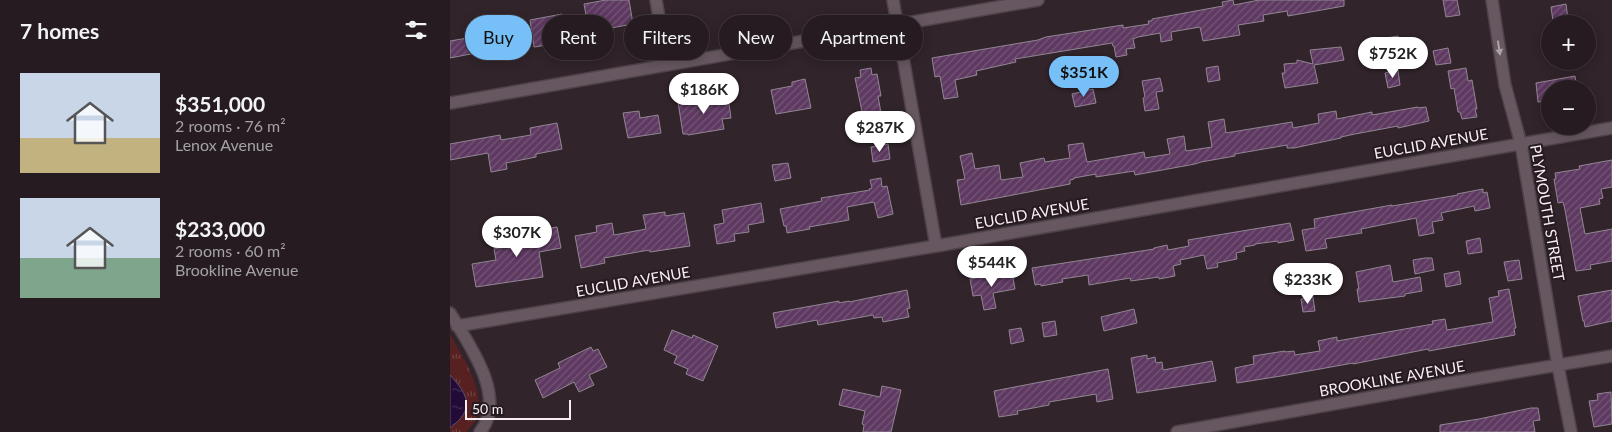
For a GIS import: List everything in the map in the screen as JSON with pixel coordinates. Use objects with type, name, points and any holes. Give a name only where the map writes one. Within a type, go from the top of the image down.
[{"type":"street","points":[[656,0],[667,65]]},
{"type":"street","points":[[893,0],[895,15]]},
{"type":"street","points":[[923,20],[1038,0]]},
{"type":"street","name":"PLYMOUTH STREET","points":[[1492,0],[1505,84],[1521,144],[1558,366],[1571,432]]},
{"type":"street","points":[[450,103],[802,42]]},
{"type":"street","points":[[903,60],[936,246]]},
{"type":"street","name":"EUCLID AVENUE","points":[[457,326],[936,246],[1612,128]]},
{"type":"street","points":[[450,313],[478,364],[489,392],[491,405],[489,415],[485,426],[480,432]]},
{"type":"street","name":"BROOKLINE AVENUE","points":[[1177,432],[1612,356]]},
{"type":"green space","points":[[450,334],[475,383],[478,396],[479,409],[475,421],[466,432],[450,432]]},
{"type":"water","points":[[450,375],[462,389],[466,408],[463,415],[450,428]]},
{"type":"building","points":[[606,0],[629,0],[632,15],[624,15],[624,26],[614,27],[614,15],[586,15],[584,4]]},
{"type":"building","points":[[1233,0],[1234,5],[1259,0],[1344,0],[1344,6],[1288,16],[1287,11],[1263,15],[1264,21],[1238,25],[1240,35],[1203,41],[1200,27],[1171,32],[1172,40],[1161,42],[1160,33],[1138,37],[1133,39],[1135,48],[1126,49],[1127,55],[1116,57],[1112,43],[1015,59],[1016,62],[976,71],[977,75],[955,80],[958,97],[944,99],[940,76],[935,77],[932,58],[1038,40],[1046,37],[1123,25],[1123,28],[1149,24],[1148,21],[1152,21],[1152,19],[1223,6],[1222,2]]},
{"type":"building","points":[[1443,0],[1457,0],[1460,15],[1446,17]]},
{"type":"building","points":[[1566,4],[1567,15],[1552,15],[1551,7]]},
{"type":"building","points":[[542,18],[542,46],[534,47],[532,20]]},
{"type":"building","points":[[1398,36],[1400,50],[1388,52],[1386,38]]},
{"type":"building","points":[[465,38],[465,55],[450,58],[450,41]]},
{"type":"building","points":[[1341,47],[1344,60],[1314,65],[1318,83],[1285,88],[1282,73],[1285,73],[1284,64],[1297,63],[1297,60],[1313,64],[1310,50]]},
{"type":"building","points":[[1448,48],[1451,63],[1436,65],[1433,51]]},
{"type":"building","points":[[1218,66],[1220,80],[1208,82],[1206,68]]},
{"type":"building","points":[[871,68],[872,75],[877,74],[881,96],[878,96],[881,113],[863,116],[855,78],[861,77],[860,70]]},
{"type":"building","points":[[1466,68],[1468,81],[1472,80],[1477,117],[1462,119],[1460,112],[1458,112],[1454,88],[1451,89],[1448,71]]},
{"type":"building","points":[[1398,70],[1400,85],[1388,88],[1385,73]]},
{"type":"building","points":[[1575,76],[1576,80],[1553,80]]},
{"type":"building","points":[[1160,78],[1163,91],[1156,92],[1159,109],[1145,111],[1142,81]]},
{"type":"building","points":[[805,79],[811,108],[776,114],[771,90],[792,86],[792,82]]},
{"type":"building","points":[[1541,82],[1541,102],[1538,102],[1536,83]]},
{"type":"building","points":[[1093,89],[1096,103],[1075,107],[1072,94]]},
{"type":"building","points":[[715,96],[716,99],[728,97],[731,118],[722,119],[724,129],[688,135],[683,134],[678,102]]},
{"type":"building","points":[[1426,107],[1429,121],[1398,128],[1398,126],[1355,134],[1294,148],[1287,148],[1287,145],[1235,154],[1235,156],[1135,175],[1134,171],[1096,177],[1096,174],[1074,178],[1070,180],[1070,184],[961,205],[957,180],[965,179],[960,156],[972,153],[975,169],[999,165],[1001,180],[1023,177],[1020,163],[1044,158],[1045,162],[1070,158],[1068,145],[1083,143],[1087,162],[1144,152],[1145,158],[1170,154],[1167,139],[1184,136],[1186,151],[1212,147],[1208,122],[1224,119],[1226,133],[1292,122],[1293,128],[1319,123],[1318,114],[1336,111],[1337,119],[1372,112],[1372,115]]},
{"type":"building","points":[[639,111],[640,118],[658,115],[661,133],[628,138],[623,113]]},
{"type":"building","points":[[557,123],[562,149],[506,163],[507,169],[491,172],[488,153],[450,160],[450,144],[500,135],[501,140],[531,135],[530,128]]},
{"type":"building","points":[[888,144],[890,159],[873,162],[871,147]]},
{"type":"building","points":[[1612,160],[1612,187],[1601,189],[1603,198],[1599,199],[1600,204],[1580,208],[1585,234],[1612,229],[1612,261],[1590,265],[1591,269],[1576,271],[1563,202],[1558,203],[1554,179],[1556,179],[1555,173],[1580,169],[1579,166]]},
{"type":"building","points":[[788,163],[791,178],[775,181],[772,165]]},
{"type":"building","points":[[881,178],[882,187],[887,186],[893,214],[878,218],[874,202],[847,207],[849,220],[787,233],[780,209],[822,201],[821,198],[870,190],[872,188],[870,180]]},
{"type":"building","points":[[1483,189],[1483,193],[1487,192],[1490,208],[1475,211],[1474,206],[1441,213],[1443,220],[1432,222],[1434,233],[1419,236],[1416,218],[1361,229],[1362,233],[1325,239],[1327,248],[1306,251],[1302,230],[1315,228],[1314,219],[1458,195]]},
{"type":"building","points":[[761,203],[764,222],[748,225],[749,232],[734,234],[735,241],[717,244],[714,225],[724,223],[722,210]]},
{"type":"building","points":[[665,212],[665,216],[684,213],[690,246],[650,252],[649,250],[604,258],[605,263],[581,268],[575,236],[597,232],[596,226],[612,223],[614,235],[646,229],[643,215]]},
{"type":"building","points":[[1290,223],[1294,240],[1244,247],[1245,251],[1236,253],[1237,259],[1217,263],[1218,267],[1207,269],[1204,255],[1180,260],[1181,264],[1173,266],[1175,276],[1159,279],[1159,277],[1131,281],[1130,278],[1089,285],[1088,275],[1062,279],[1063,282],[1041,286],[1041,284],[1035,285],[1032,268],[1154,249],[1167,245],[1168,250],[1189,246],[1188,240]]},
{"type":"building","points":[[557,227],[561,248],[539,252],[543,277],[476,287],[472,264],[496,260],[494,249],[504,247],[502,237]]},
{"type":"building","points":[[1480,238],[1482,252],[1468,254],[1466,241]]},
{"type":"building","points":[[1432,258],[1434,270],[1415,274],[1413,260]]},
{"type":"building","points":[[1519,260],[1522,279],[1508,281],[1504,262]]},
{"type":"building","points":[[1390,265],[1393,282],[1420,277],[1422,291],[1405,294],[1405,296],[1359,302],[1356,272]]},
{"type":"building","points":[[1459,271],[1461,284],[1446,287],[1444,274]]},
{"type":"building","points":[[1012,272],[1015,289],[993,293],[996,308],[984,310],[981,295],[973,296],[970,279]]},
{"type":"building","points":[[1509,289],[1516,328],[1514,328],[1515,335],[1237,383],[1235,368],[1254,364],[1253,356],[1285,351],[1294,351],[1295,355],[1320,351],[1318,341],[1337,337],[1337,341],[1433,324],[1432,321],[1445,319],[1447,330],[1493,322],[1489,298],[1499,296],[1498,291]]},
{"type":"building","points":[[907,290],[910,308],[907,309],[909,317],[883,322],[882,317],[874,318],[873,315],[818,325],[817,320],[776,328],[773,313],[839,301],[839,303],[849,302]]},
{"type":"building","points":[[1612,290],[1612,321],[1585,327],[1578,296]]},
{"type":"building","points":[[1313,297],[1315,311],[1303,312],[1301,299]]},
{"type":"building","points":[[1134,309],[1137,323],[1104,331],[1101,317]]},
{"type":"building","points":[[1055,321],[1057,335],[1044,337],[1042,323]]},
{"type":"building","points":[[1021,328],[1024,341],[1011,344],[1009,330]]},
{"type":"building","points":[[672,330],[692,338],[693,335],[718,346],[703,381],[686,374],[688,369],[674,363],[677,356],[664,350]]},
{"type":"building","points":[[591,347],[593,351],[598,349],[607,367],[589,375],[594,385],[579,392],[574,382],[543,398],[535,380],[560,368],[558,363]]},
{"type":"building","points":[[1147,355],[1147,359],[1155,357],[1156,363],[1162,362],[1163,370],[1212,361],[1216,381],[1137,393],[1131,358]]},
{"type":"building","points":[[1108,369],[1113,399],[1097,402],[1096,394],[1049,402],[1049,405],[1017,411],[1018,414],[999,417],[994,391]]},
{"type":"building","points":[[882,386],[901,390],[891,432],[863,432],[864,425],[862,424],[865,411],[839,405],[843,389],[880,397]]},
{"type":"building","points":[[1611,392],[1612,424],[1594,427],[1589,401],[1598,400],[1597,394]]},
{"type":"building","points":[[1538,408],[1540,420],[1533,421],[1535,432],[1440,432],[1440,425]]}]
